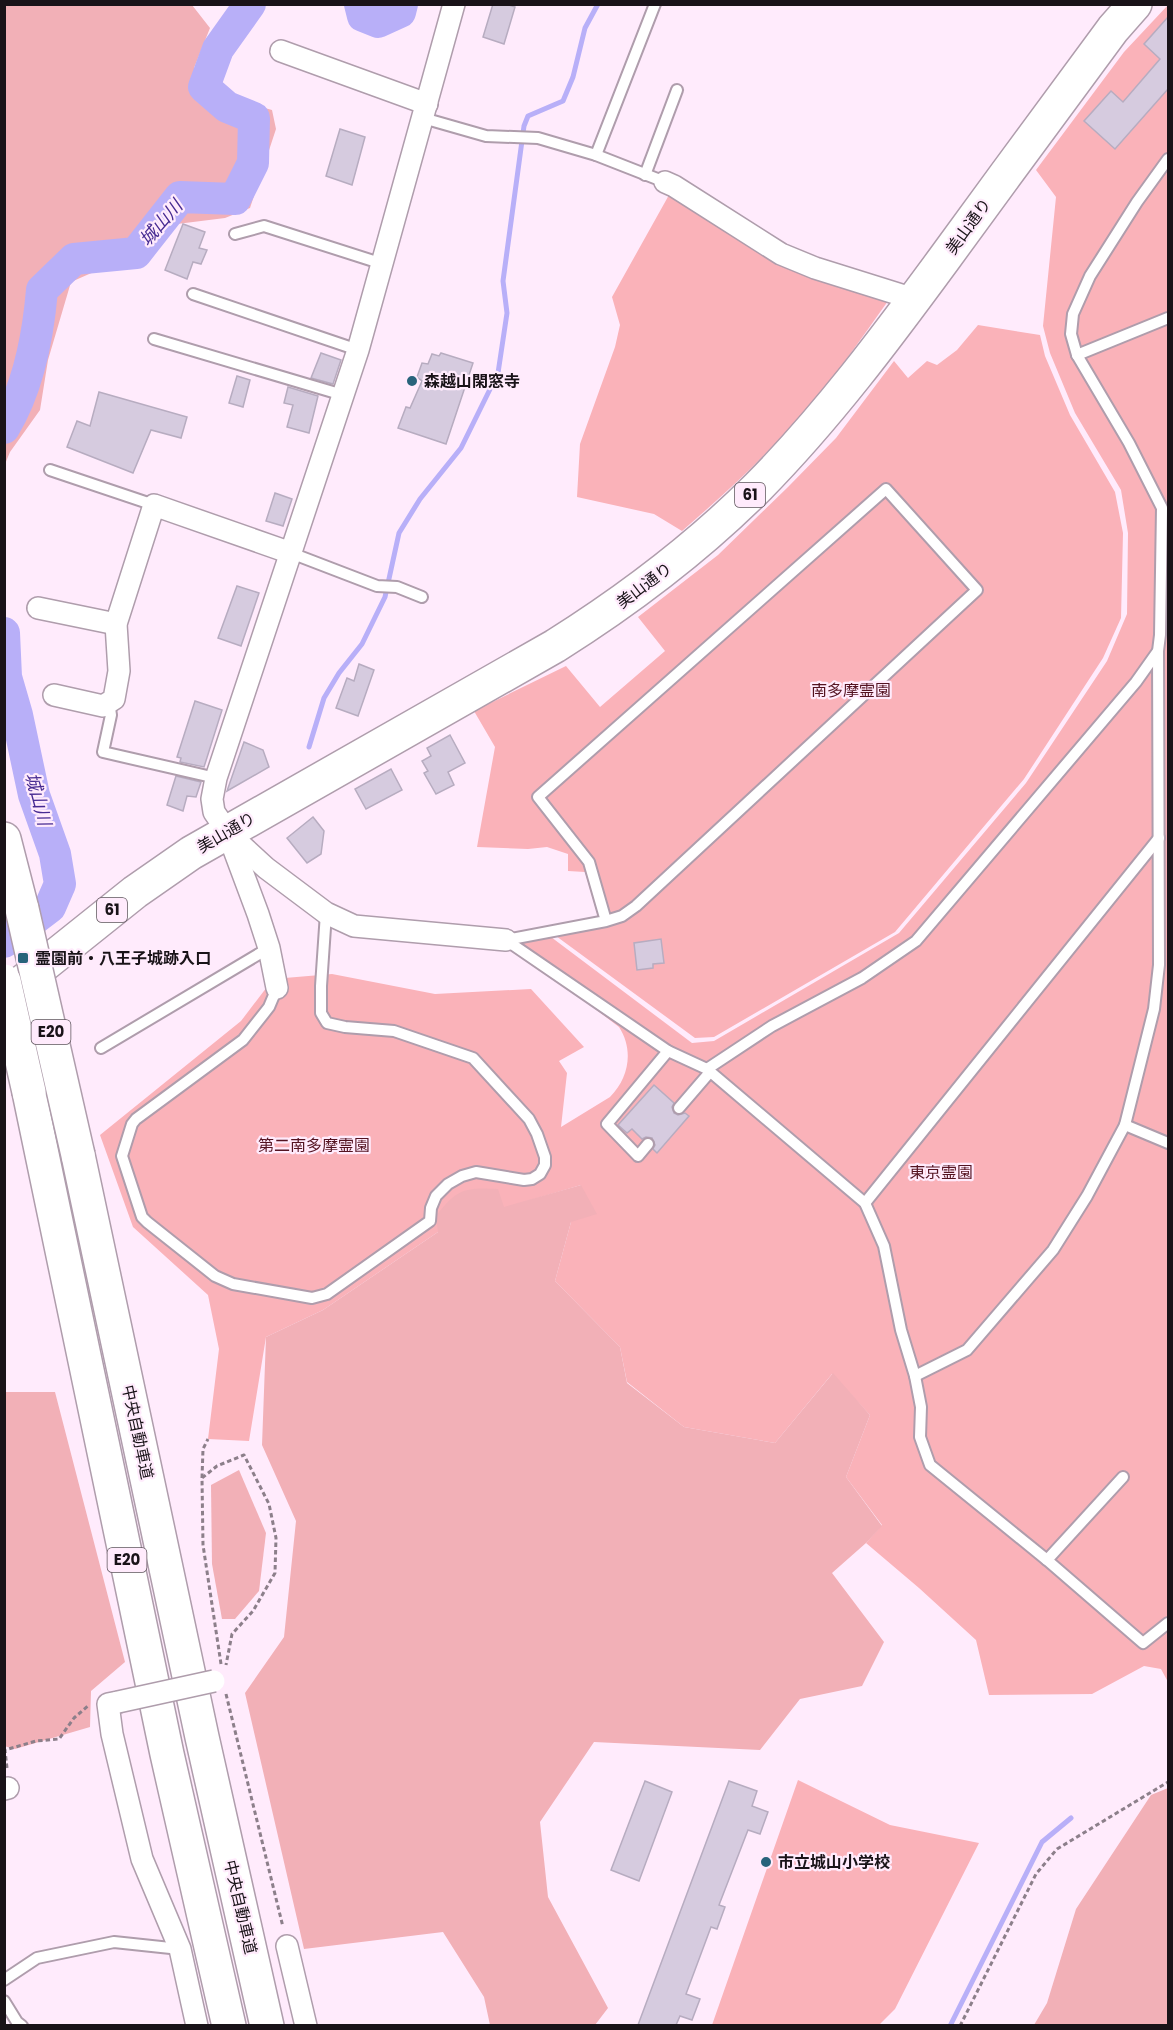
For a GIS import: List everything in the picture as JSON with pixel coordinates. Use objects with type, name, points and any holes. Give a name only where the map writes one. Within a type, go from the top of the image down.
[{"type":"main road","name":"美山通り","points":[[4,997],[135,892],[191,853],[597,620],[674,563],[734,511],[834,402],[914,299],[1106,39],[1135,4]]},
{"type":"main road","name":"中央自動車道","points":[[4,839],[78,1155],[200,1726],[267,2025]]},
{"type":"main road","name":"E20","points":[[4,981],[167,1755],[230,2025]]},
{"type":"street","points":[[454,4],[358,350],[216,778],[212,799],[214,812],[227,831],[266,868],[326,913],[354,926],[506,940]]},
{"type":"street","points":[[281,51],[425,111]]},
{"type":"street","points":[[666,183],[781,254],[815,268],[914,299]]},
{"type":"street","points":[[54,695],[103,706],[114,699],[119,671],[116,624],[154,505],[291,553]]},
{"type":"street","points":[[38,608],[116,624]]},
{"type":"street","points":[[227,831],[269,948],[277,988]]},
{"type":"street","points":[[197,2025],[180,1949],[142,1859],[119,1765],[113,1703],[218,1680]]},
{"type":"street","points":[[287,1946],[306,2025]]},
{"type":"lane","points":[[596,155],[655,4]]},
{"type":"lane","points":[[645,175],[677,90]]},
{"type":"lane","points":[[425,111],[486,136],[535,137],[596,155],[666,183]]},
{"type":"lane","points":[[679,1108],[709,1071],[772,1026],[862,978],[916,941],[1136,682],[1158,651],[1165,634],[1165,507],[1077,355],[1071,334],[1073,314],[1090,276],[1131,211],[1168,159]]},
{"type":"lane","points":[[234,234],[264,226],[383,264]]},
{"type":"lane","points":[[193,294],[358,350]]},
{"type":"lane","points":[[1077,355],[1168,318]]},
{"type":"lane","points":[[154,339],[343,395]]},
{"type":"lane","points":[[50,470],[154,505]]},
{"type":"lane","points":[[506,940],[606,921],[622,916],[636,906],[977,590],[886,489],[538,797],[589,862],[606,921]]},
{"type":"lane","points":[[291,553],[377,586],[397,587],[422,597]]},
{"type":"lane","points":[[915,1376],[967,1350],[1053,1250],[1088,1196],[1125,1125],[1154,1009],[1159,965],[1159,838],[1163,803],[1158,651]]},
{"type":"lane","points":[[110,702],[111,715],[103,752],[216,778]]},
{"type":"lane","points":[[866,1203],[1159,838]]},
{"type":"lane","points":[[277,988],[269,1007],[243,1040],[135,1119],[122,1156],[142,1217],[215,1276],[241,1286],[308,1297],[327,1294],[430,1221],[436,1196],[448,1184],[462,1176],[476,1172],[524,1180],[532,1179],[540,1174],[545,1157],[529,1119],[473,1058],[394,1031],[345,1027],[327,1023],[321,1014],[326,913]]},
{"type":"lane","points":[[506,940],[668,1051],[709,1071],[866,1203],[884,1246],[901,1330],[915,1376],[921,1407],[920,1437],[930,1466],[1047,1560],[1143,1643],[1168,1623]]},
{"type":"lane","points":[[101,1048],[269,948]]},
{"type":"lane","points":[[648,1144],[638,1156],[607,1124],[668,1051]]},
{"type":"lane","points":[[1125,1125],[1168,1143]]},
{"type":"lane","points":[[1047,1560],[1123,1477]]},
{"type":"lane","points":[[4,1980],[37,1958],[114,1942],[180,1949]]},
{"type":"lane","points":[[4,2001],[21,2025]]},
{"type":"path","points":[[208,1439],[203,1449],[201,1478],[203,1545],[218,1680],[287,1946]]},
{"type":"path","points":[[201,1478],[217,1466],[244,1455],[269,1504],[276,1538],[275,1573],[253,1611],[232,1634],[218,1680]]},
{"type":"path","points":[[6,1788],[5,1750],[36,1741],[59,1739],[74,1718],[87,1706],[99,1702],[113,1703]]},
{"type":"path","points":[[960,2025],[1036,1874],[1057,1849],[1168,1782]]},
{"type":"green space","name":"東京霊園","points":[[1168,5],[1168,1682],[1161,1669],[1144,1666],[1092,1694],[989,1695],[976,1640],[866,1543],[882,1525],[846,1477],[870,1415],[832,1374],[775,1443],[684,1427],[627,1382],[620,1347],[555,1281],[581,1185],[504,1208],[438,1232],[323,1310],[266,1337],[249,1441],[208,1439],[219,1349],[208,1295],[133,1227],[100,1135],[241,1021],[273,979],[332,974],[435,994],[531,989],[584,1047],[559,1061],[567,1073],[561,1127],[610,1097],[625,1073],[627,1045],[619,1027],[511,945],[551,937],[692,1043],[714,1041],[899,933],[1026,783],[1107,661],[1127,614],[1128,533],[1121,490],[1075,413],[1050,353],[1043,326],[1056,197],[1036,170],[1124,52]]},
{"type":"green space","points":[[674,186],[781,254],[893,294],[803,413],[750,469],[682,531],[654,514],[577,497],[580,444],[615,347],[620,325],[612,297]]},
{"type":"green space","name":"南多摩霊園","points":[[978,325],[1040,335],[1045,356],[1070,415],[1115,492],[1123,533],[1121,618],[1103,658],[1024,779],[895,932],[714,1037],[695,1038],[556,936],[601,927],[585,872],[568,871],[568,854],[547,847],[528,849],[477,847],[495,747],[474,711],[566,666],[600,707],[665,651],[638,617],[718,555],[788,487],[836,438],[894,361],[908,378],[927,361],[937,365],[957,350]]},
{"type":"green space","points":[[798,1780],[890,1825],[979,1843],[895,2009],[879,2025],[712,2025]]},
{"type":"shaded area","points":[[5,4],[192,5],[210,28],[194,68],[226,97],[272,110],[276,129],[250,208],[225,218],[177,224],[155,245],[71,282],[48,360],[40,410],[10,452],[5,464]]},
{"type":"shaded area","points":[[581,1185],[597,1214],[571,1222],[555,1281],[620,1347],[627,1383],[684,1427],[775,1443],[833,1373],[870,1415],[846,1477],[882,1526],[832,1573],[884,1642],[862,1686],[800,1699],[760,1750],[594,1742],[540,1822],[548,1897],[608,2008],[595,2025],[490,2025],[484,1997],[443,1932],[304,1949],[245,1693],[284,1637],[296,1521],[262,1445],[266,1337],[323,1310],[438,1232],[436,1216],[450,1200],[462,1192],[498,1189],[504,1207]]},
{"type":"shaded area","points":[[5,1392],[55,1392],[125,1662],[91,1691],[90,1727],[15,1749],[4,1746]]},
{"type":"shaded area","points":[[239,1470],[266,1533],[259,1591],[235,1619],[222,1619],[212,1564],[211,1485]]},
{"type":"shaded area","points":[[1168,1788],[1168,2025],[1034,2025],[1047,2003],[1076,1909],[1151,1795]]},
{"type":"building","points":[[493,4],[515,7],[504,44],[483,37]]},
{"type":"building","points":[[1168,17],[1168,89],[1115,149],[1084,121],[1111,91],[1123,102],[1160,59],[1144,44]]},
{"type":"building","points":[[340,129],[365,137],[352,185],[326,176]]},
{"type":"building","points":[[183,224],[205,232],[199,248],[207,250],[201,264],[193,262],[187,279],[165,270]]},
{"type":"building","points":[[321,353],[341,360],[333,384],[311,378]]},
{"type":"building","points":[[441,353],[473,363],[446,444],[398,428],[406,407],[410,408],[422,381],[417,377],[422,363],[428,364],[432,354],[439,356]]},
{"type":"building","points":[[237,376],[250,380],[243,407],[229,403]]},
{"type":"building","points":[[288,387],[318,396],[309,433],[287,427],[293,405],[284,403]]},
{"type":"building","points":[[99,392],[187,417],[181,438],[151,430],[133,473],[67,447],[77,421],[90,426]]},
{"type":"building","points":[[275,493],[292,499],[283,526],[266,521]]},
{"type":"building","points":[[237,586],[259,593],[241,646],[218,638]]},
{"type":"building","points":[[359,664],[374,670],[358,716],[336,708],[347,678],[354,681]]},
{"type":"building","points":[[195,701],[222,710],[204,767],[180,762],[181,758],[177,757]]},
{"type":"building","points":[[450,735],[465,763],[448,772],[454,785],[436,794],[424,773],[428,771],[422,761],[431,756],[427,748]]},
{"type":"building","points":[[244,742],[263,750],[269,767],[227,791]]},
{"type":"building","points":[[391,769],[402,790],[366,809],[355,789]]},
{"type":"building","points":[[176,776],[201,782],[196,797],[187,796],[183,811],[167,805]]},
{"type":"building","points":[[313,817],[324,831],[321,854],[307,863],[287,838]]},
{"type":"building","points":[[661,939],[664,963],[653,964],[653,968],[637,970],[634,943]]},
{"type":"building","points":[[654,1085],[674,1103],[672,1107],[674,1113],[678,1115],[685,1113],[689,1116],[657,1153],[653,1149],[655,1145],[652,1138],[642,1139],[632,1129],[627,1133],[618,1125]]},
{"type":"building","points":[[645,1781],[672,1792],[639,1881],[611,1870]]},
{"type":"building","points":[[729,1781],[757,1791],[752,1806],[768,1812],[760,1834],[748,1830],[719,1905],[725,1907],[717,1929],[711,1927],[686,1994],[700,1999],[692,2020],[680,2016],[676,2025],[638,2025]]},
{"type":"waterway","name":"城山川","points":[[4,428],[20,396],[31,361],[42,290],[74,259],[136,253],[180,197],[235,199],[253,163],[254,118],[227,107],[204,87],[218,49],[250,4]]},
{"type":"waterway","name":"城山川","points":[[360,4],[363,16],[378,22],[400,12],[402,4]]},
{"type":"waterway","points":[[309,747],[324,698],[339,673],[362,644],[385,597],[399,533],[420,499],[461,448],[498,373],[507,313],[503,281],[524,126],[528,116],[563,101],[573,77],[585,28],[598,4]]},
{"type":"waterway","name":"城山川","points":[[4,633],[6,677],[17,715],[34,795],[55,854],[60,884],[50,907],[4,942]]},
{"type":"waterway","points":[[56,893],[71,891]]},
{"type":"waterway","points":[[950,2026],[1042,1842],[1071,1818]]},
{"type":"place","name":"森越山閑窓寺","points":[[412,381]]},
{"type":"place","name":"霊園前・八王子城跡入口","points":[[23,958]]},
{"type":"place","name":"市立城山小学校","points":[[766,1862]]},
{"type":"park label","name":"第二南多摩霊園","points":[[314,1145]]}]
